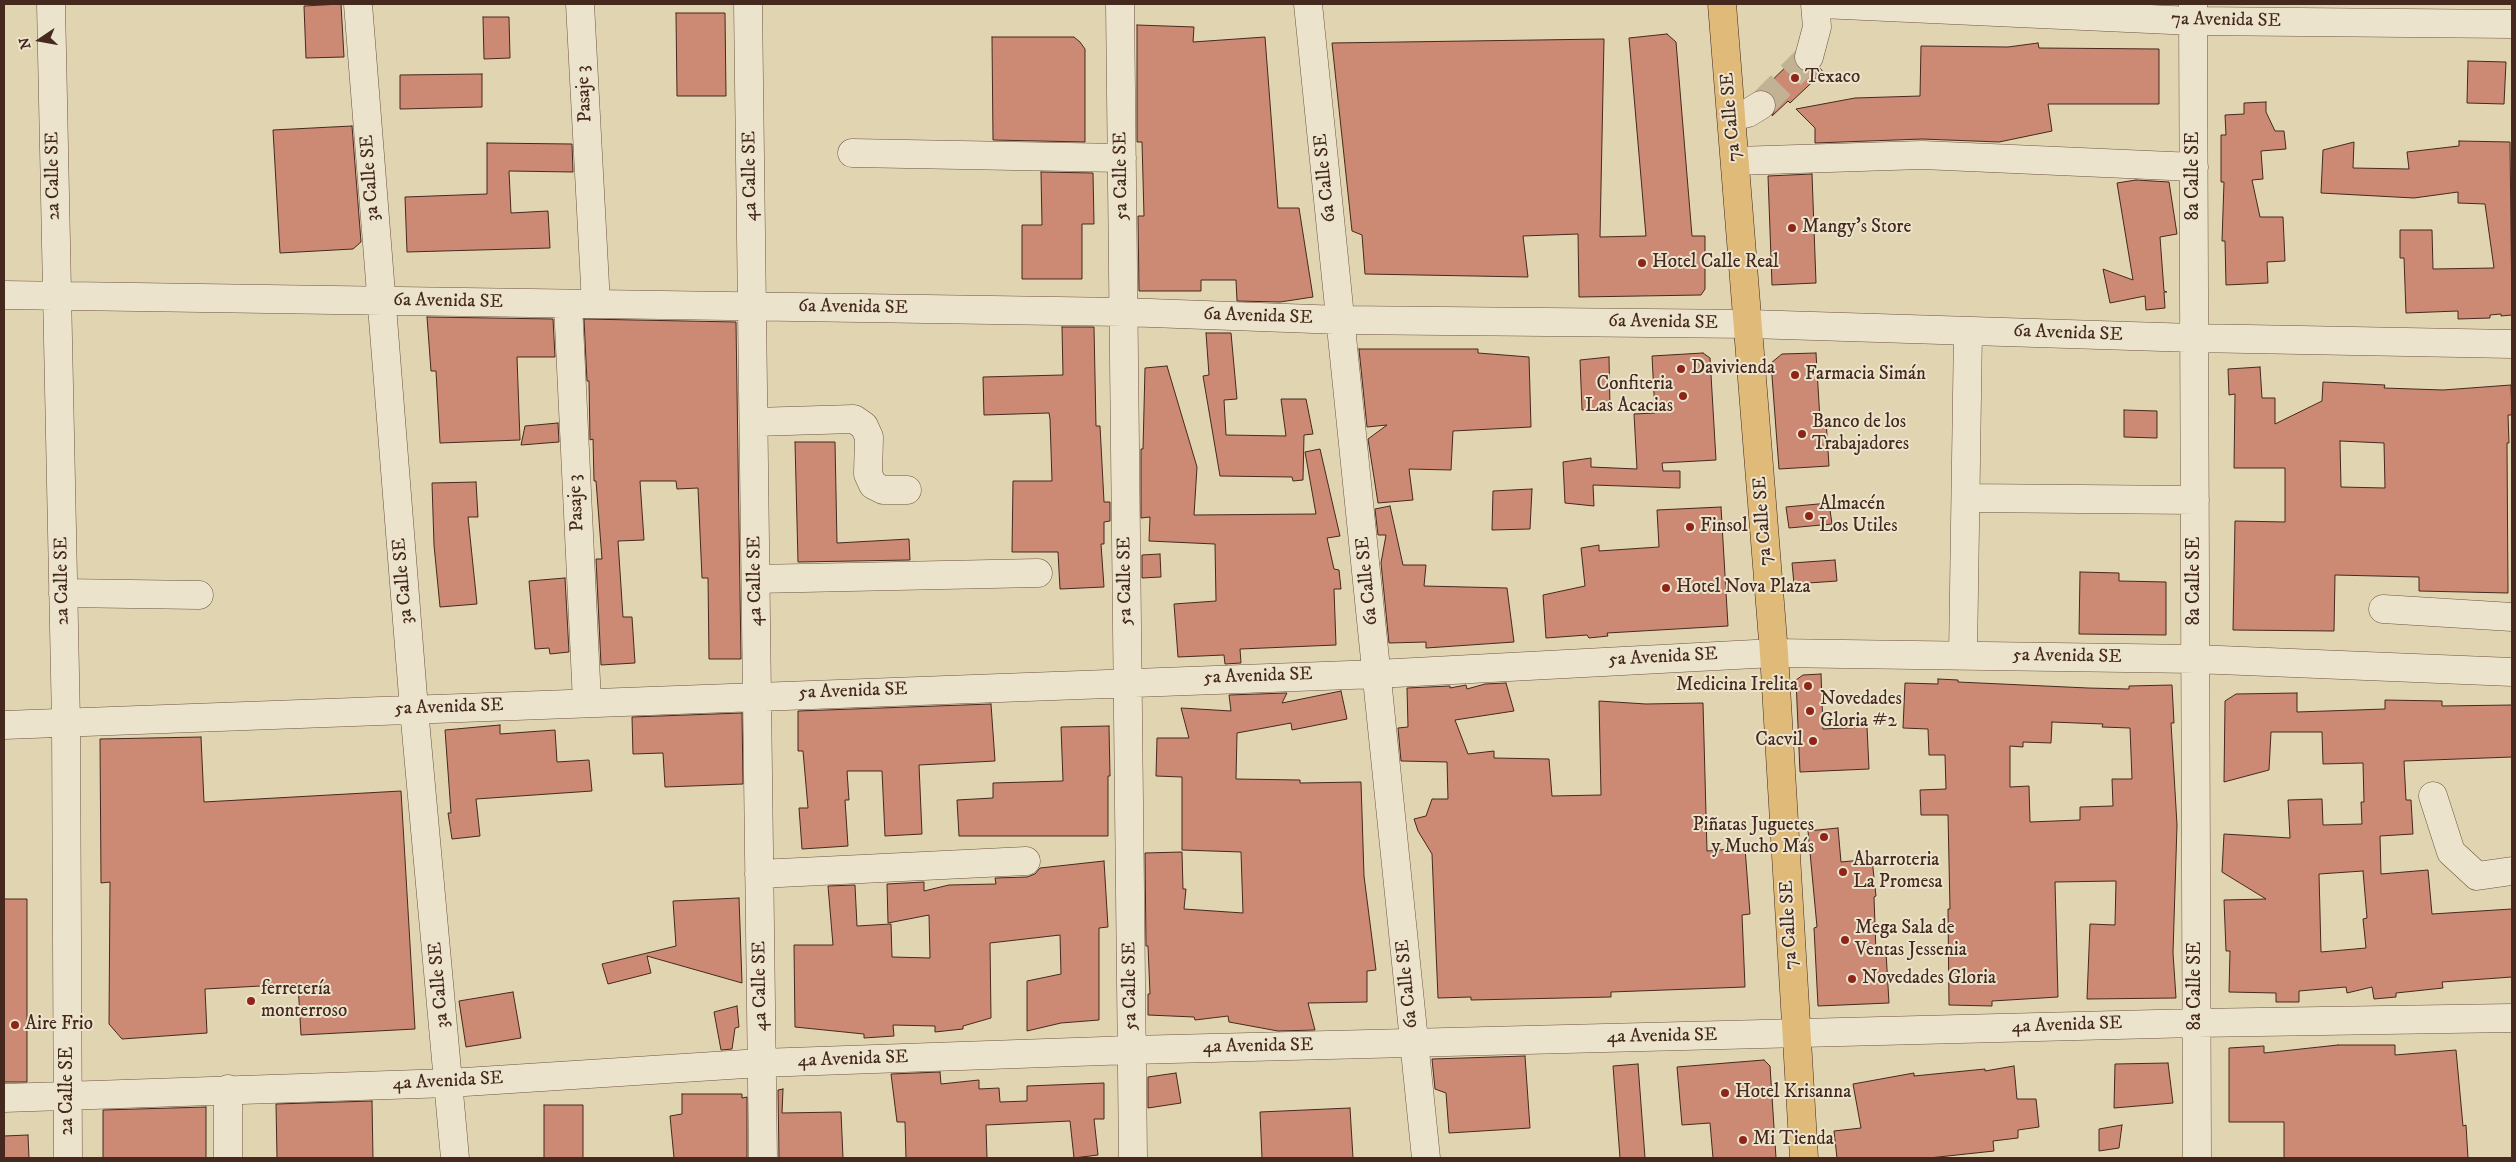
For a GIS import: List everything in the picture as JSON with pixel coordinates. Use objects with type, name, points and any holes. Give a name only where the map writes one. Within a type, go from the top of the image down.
[{"type":"main road","name":"7a Calle SE","points":[[1722,4],[1750,324],[1774,652],[1804,1158]]},
{"type":"street","name":"2a Calle SE","points":[[50,4],[66,722],[68,1158]]},
{"type":"street","name":"3a Calle SE","points":[[358,4],[380,301],[414,709],[455,1158]]},
{"type":"street","name":"Pasaje 3","points":[[580,4],[596,304]]},
{"type":"street","name":"4a Calle SE","points":[[748,4],[763,1158]]},
{"type":"street","name":"5a Calle SE","points":[[1120,4],[1133,1158]]},
{"type":"street","name":"6a Calle SE","points":[[1308,4],[1342,320],[1426,1158]]},
{"type":"street","points":[[1809,57],[1817,27],[1814,4]]},
{"type":"street","name":"7a Avenida SE","points":[[1821,4],[2193,12],[2512,24]]},
{"type":"street","name":"8a Calle SE","points":[[2193,12],[2197,1158]]},
{"type":"street","points":[[1732,117],[1748,113],[1760,104]]},
{"type":"street","points":[[852,153],[1122,158]]},
{"type":"street","points":[[1736,161],[1922,155],[2194,167]]},
{"type":"street","name":"6a Avenida SE","points":[[4,295],[1124,312],[1342,320],[1750,324],[2194,338],[2512,344]]},
{"type":"street","name":"Pasaje 3","points":[[568,304],[586,702]]},
{"type":"street","points":[[1964,655],[1968,331]]},
{"type":"street","points":[[754,422],[854,419],[864,426],[869,437],[868,474],[873,485],[883,490],[907,490]]},
{"type":"street","points":[[1966,498],[2195,500]]},
{"type":"street","points":[[756,579],[1038,573]]},
{"type":"street","points":[[63,593],[200,595]]},
{"type":"street","points":[[2383,609],[2512,617]]},
{"type":"street","name":"5a Avenida SE","points":[[4,725],[1127,681],[1377,674],[1774,652],[2195,659],[2512,672]]},
{"type":"street","points":[[2433,796],[2451,852],[2477,876],[2512,871]]},
{"type":"street","points":[[759,874],[1026,861]]},
{"type":"street","name":"4a Avenida SE","points":[[4,1098],[68,1094],[449,1083],[762,1063],[1132,1050],[2196,1023],[2512,1018]]},
{"type":"street","points":[[228,1089],[228,1158]]},
{"type":"building","points":[[341,4],[344,57],[306,58],[304,6]]},
{"type":"building","points":[[676,13],[725,13],[726,96],[677,96]]},
{"type":"building","points":[[483,17],[509,17],[510,58],[484,59]]},
{"type":"building","points":[[1137,25],[1194,27],[1193,42],[1265,37],[1278,208],[1299,208],[1313,297],[1280,302],[1237,301],[1236,280],[1201,280],[1201,291],[1139,291],[1138,216],[1144,216],[1142,142],[1137,142]]},
{"type":"building","points":[[1667,34],[1676,42],[1692,236],[1705,236],[1705,289],[1701,295],[1579,297],[1578,234],[1523,236],[1528,277],[1365,274],[1362,235],[1352,231],[1332,43],[1604,39],[1600,237],[1646,236],[1629,38]]},
{"type":"building","points":[[992,37],[1074,37],[1080,42],[1085,49],[1085,142],[993,140]]},
{"type":"building","points":[[2038,43],[2039,48],[2159,49],[2159,104],[2048,104],[2052,131],[1999,142],[1922,139],[1815,143],[1815,128],[1796,109],[1855,98],[1920,96],[1921,46],[2008,47]]},
{"type":"building","points":[[1794,59],[1798,68],[1805,72],[1813,72],[1820,68],[1823,72],[1790,103],[1788,101],[1772,116],[1777,105],[1775,97],[1769,92],[1762,90]]},
{"type":"building","points":[[2468,61],[2506,62],[2504,104],[2467,103]]},
{"type":"building","points":[[482,74],[482,107],[400,109],[400,75]]},
{"type":"building","points":[[2266,102],[2266,112],[2275,131],[2284,131],[2286,149],[2261,151],[2263,179],[2252,180],[2260,217],[2283,217],[2285,261],[2267,262],[2268,283],[2226,285],[2225,241],[2222,241],[2224,182],[2221,182],[2221,135],[2226,135],[2225,115],[2244,114],[2244,103]]},
{"type":"building","points":[[352,126],[361,242],[353,249],[280,253],[273,130]]},
{"type":"building","points":[[2459,141],[2510,142],[2512,315],[2501,316],[2501,314],[2490,315],[2490,318],[2458,319],[2458,311],[2406,313],[2404,258],[2400,258],[2400,230],[2432,230],[2433,269],[2494,268],[2485,204],[2458,203],[2458,192],[2414,198],[2321,193],[2323,150],[2354,142],[2353,168],[2409,169],[2407,152],[2459,146]]},
{"type":"building","points":[[487,143],[572,144],[573,172],[509,171],[511,213],[548,211],[550,248],[407,252],[405,197],[487,194]]},
{"type":"building","points":[[1041,172],[1093,173],[1094,224],[1082,224],[1082,279],[1022,279],[1022,225],[1042,225]]},
{"type":"building","name":"Mangy's Store","points":[[1812,174],[1816,283],[1772,285],[1768,176]]},
{"type":"building","points":[[2136,180],[2169,182],[2177,234],[2160,237],[2164,291],[2167,292],[2164,292],[2165,308],[2146,310],[2145,296],[2110,303],[2103,269],[2133,280],[2117,183]]},
{"type":"building","points":[[427,317],[553,319],[555,357],[517,357],[520,440],[440,443],[436,371],[431,371]]},
{"type":"building","points":[[584,319],[736,322],[741,659],[709,659],[708,578],[702,578],[698,488],[677,489],[676,481],[640,481],[644,540],[618,541],[623,617],[632,617],[635,663],[601,665],[596,559],[602,559],[596,481],[594,481],[593,439],[590,440],[589,381],[587,381]]},
{"type":"building","points":[[1062,327],[1094,327],[1096,426],[1100,426],[1104,502],[1110,502],[1110,521],[1104,522],[1104,544],[1101,544],[1104,587],[1060,589],[1058,552],[1012,552],[1013,481],[1052,481],[1049,413],[984,415],[983,377],[1063,375]]},
{"type":"building","points":[[1206,333],[1231,333],[1237,399],[1224,400],[1226,435],[1286,436],[1281,399],[1306,399],[1313,434],[1304,435],[1303,480],[1293,481],[1292,477],[1220,476],[1203,376],[1209,375]]},
{"type":"building","points":[[1359,349],[1478,349],[1478,353],[1529,357],[1531,427],[1453,431],[1451,470],[1409,469],[1413,500],[1378,503],[1368,439],[1387,425],[1367,427]]},
{"type":"building","points":[[1703,353],[1710,358],[1716,460],[1662,463],[1663,471],[1680,471],[1680,488],[1593,485],[1594,506],[1565,503],[1563,462],[1591,458],[1591,467],[1637,469],[1634,414],[1655,413],[1652,356]]},
{"type":"building","points":[[1816,353],[1820,420],[1826,420],[1829,466],[1779,469],[1771,363],[1782,354]]},
{"type":"building","points":[[1609,357],[1610,409],[1582,410],[1580,360]]},
{"type":"building","points":[[1167,366],[1197,467],[1194,515],[1316,514],[1305,452],[1320,449],[1340,536],[1327,538],[1334,569],[1339,570],[1341,589],[1334,589],[1336,645],[1240,649],[1241,663],[1225,664],[1224,655],[1178,657],[1174,604],[1216,601],[1215,544],[1149,541],[1150,517],[1141,518],[1141,449],[1143,449],[1145,368]]},
{"type":"building","points":[[2260,367],[2262,398],[2275,398],[2275,424],[2322,401],[2323,382],[2385,385],[2384,388],[2443,390],[2511,385],[2512,415],[2508,415],[2509,443],[2507,443],[2508,593],[2419,591],[2419,577],[2335,575],[2334,631],[2233,630],[2235,521],[2285,522],[2285,468],[2234,468],[2235,394],[2229,395],[2228,369]],"holes":[[[2340,441],[2384,443],[2385,488],[2341,487]]]},
{"type":"building","points":[[2124,410],[2157,411],[2157,438],[2124,437]]},
{"type":"building","points":[[558,423],[559,442],[521,445],[525,426]]},
{"type":"building","points":[[795,442],[835,442],[837,543],[909,539],[910,560],[798,562]]},
{"type":"building","points":[[476,482],[478,517],[468,517],[477,604],[440,607],[434,545],[432,483]]},
{"type":"building","points":[[1532,489],[1530,529],[1492,530],[1493,491]]},
{"type":"building","name":"Almacén Los Utiles","points":[[1829,503],[1832,524],[1789,528],[1786,507]]},
{"type":"building","points":[[1390,506],[1403,565],[1426,565],[1424,586],[1507,588],[1514,642],[1426,648],[1426,642],[1389,643],[1381,563],[1386,535],[1378,535],[1375,509]]},
{"type":"building","name":"Hotel Nova Plaza","points":[[1721,507],[1728,626],[1607,633],[1608,636],[1589,638],[1587,635],[1546,638],[1543,595],[1585,586],[1581,548],[1599,545],[1599,551],[1659,547],[1657,510]]},
{"type":"building","points":[[1160,554],[1161,577],[1142,578],[1142,555]]},
{"type":"building","points":[[1835,560],[1837,581],[1794,584],[1792,563]]},
{"type":"building","points":[[2080,572],[2119,573],[2119,581],[2166,582],[2166,635],[2079,634]]},
{"type":"building","points":[[565,578],[569,652],[550,654],[549,648],[535,649],[529,581]]},
{"type":"building","points":[[1821,674],[1823,729],[1867,727],[1869,769],[1800,772],[1796,680],[1803,675]]},
{"type":"building","points":[[1938,679],[1958,680],[1958,682],[2088,688],[2129,689],[2129,686],[2172,685],[2174,723],[2171,723],[2177,825],[2173,953],[2176,998],[2087,999],[2090,924],[2115,925],[2116,881],[2055,882],[2058,997],[1992,1001],[1992,1006],[1949,1005],[1948,909],[1950,909],[1948,815],[1921,815],[1920,790],[1946,789],[1945,755],[1929,755],[1928,729],[1903,728],[1905,683],[1938,684]],"holes":[[[2052,722],[2103,724],[2102,727],[2130,728],[2132,779],[2112,779],[2113,806],[2080,807],[2080,820],[2030,822],[2029,786],[2010,787],[2010,746],[2023,747],[2023,742],[2051,743]]]},
{"type":"building","points":[[1506,683],[1514,711],[1455,720],[1468,754],[1494,751],[1494,758],[1549,759],[1552,796],[1601,795],[1599,701],[1646,704],[1703,703],[1707,851],[1745,848],[1750,914],[1742,915],[1745,987],[1611,992],[1611,997],[1471,1000],[1471,997],[1438,998],[1432,854],[1418,831],[1414,819],[1426,816],[1432,799],[1448,799],[1447,762],[1401,761],[1398,728],[1408,727],[1407,688],[1450,686],[1450,688],[1466,685],[1467,689],[1485,684]]},
{"type":"building","points":[[1341,691],[1347,719],[1292,730],[1291,723],[1237,733],[1236,779],[1300,780],[1300,783],[1361,782],[1364,876],[1376,970],[1367,971],[1367,1002],[1308,1003],[1315,1030],[1278,1031],[1229,1022],[1228,1016],[1195,1020],[1194,1017],[1148,1015],[1148,994],[1150,994],[1148,946],[1146,946],[1145,853],[1182,852],[1183,889],[1186,889],[1184,909],[1243,913],[1241,852],[1182,850],[1182,777],[1156,776],[1157,738],[1189,738],[1181,708],[1231,711],[1229,695],[1287,693],[1282,703]]},
{"type":"building","points":[[2297,693],[2297,712],[2385,709],[2385,700],[2442,701],[2442,706],[2512,705],[2512,757],[2404,761],[2406,800],[2411,800],[2413,834],[2380,836],[2381,874],[2428,870],[2432,914],[2512,909],[2512,977],[2442,982],[2443,988],[2396,993],[2396,997],[2374,999],[2372,987],[2347,993],[2346,987],[2299,991],[2299,1002],[2276,1002],[2276,993],[2229,992],[2230,951],[2226,951],[2224,900],[2266,899],[2222,872],[2224,834],[2290,838],[2288,800],[2322,799],[2323,825],[2362,824],[2361,802],[2364,802],[2363,763],[2323,764],[2322,732],[2271,732],[2269,770],[2224,782],[2225,701],[2236,694]],"holes":[[[2363,871],[2367,918],[2363,919],[2366,948],[2321,952],[2319,874]]]},
{"type":"building","points":[[991,704],[995,761],[919,765],[922,834],[885,836],[882,771],[847,771],[849,800],[845,800],[848,846],[802,849],[799,808],[808,808],[803,751],[798,751],[798,711]]},
{"type":"building","points":[[742,713],[743,784],[665,787],[663,753],[633,754],[632,717]]},
{"type":"building","points":[[500,725],[500,734],[555,730],[557,762],[589,760],[592,791],[476,799],[480,836],[452,839],[448,813],[451,813],[445,730]]},
{"type":"building","points":[[1109,726],[1108,836],[959,836],[957,800],[993,798],[993,783],[1063,781],[1061,727]]},
{"type":"building","points":[[201,737],[204,802],[401,791],[415,1029],[301,1035],[298,984],[205,989],[207,1033],[122,1039],[109,1024],[110,882],[101,883],[100,739]]},
{"type":"building","points":[[1838,828],[1841,862],[1872,859],[1876,896],[1874,897],[1876,953],[1886,952],[1889,1003],[1818,1006],[1814,928],[1817,927],[1808,831]]},
{"type":"building","points":[[1104,861],[1108,927],[1099,928],[1099,1020],[1061,1023],[1027,1031],[1027,981],[1061,974],[1060,935],[990,943],[991,1018],[963,1026],[963,1029],[935,1032],[935,1026],[893,1025],[894,1036],[864,1038],[864,1034],[795,1027],[794,945],[833,945],[828,886],[855,885],[857,926],[891,924],[892,957],[930,958],[929,915],[888,923],[887,884],[924,882],[924,891],[949,885],[996,884],[995,878],[1027,877],[1035,874],[1040,868]]},
{"type":"building","points":[[739,898],[742,983],[647,956],[651,973],[608,984],[602,964],[676,946],[673,901]]},
{"type":"building","name":"Aire Frio","points":[[4,899],[27,899],[27,1082],[4,1082]]},
{"type":"building","points":[[513,992],[521,1038],[466,1047],[459,1001]]},
{"type":"building","points":[[737,1006],[739,1027],[735,1028],[732,1049],[721,1050],[714,1012]]},
{"type":"building","points":[[2338,1045],[2395,1045],[2395,1055],[2456,1050],[2463,1126],[2466,1125],[2468,1158],[2284,1158],[2284,1122],[2229,1122],[2229,1048],[2264,1046],[2264,1053]]},
{"type":"building","points":[[1525,1056],[1530,1128],[1449,1133],[1446,1093],[1435,1089],[1432,1059]]},
{"type":"building","name":"Hotel Krisanna","points":[[1764,1060],[1770,1066],[1776,1158],[1713,1158],[1710,1123],[1682,1125],[1677,1067]]},
{"type":"building","points":[[2168,1063],[2173,1103],[2114,1108],[2115,1064]]},
{"type":"building","points":[[1638,1064],[1645,1158],[1620,1158],[1613,1066]]},
{"type":"building","points":[[2014,1066],[2017,1099],[2036,1099],[2039,1127],[2018,1130],[2018,1138],[1993,1141],[1994,1151],[1929,1158],[1837,1158],[1834,1131],[1861,1128],[1853,1084],[1914,1073],[1914,1076],[1985,1069],[1985,1071]]},
{"type":"building","points":[[940,1072],[941,1084],[979,1080],[979,1089],[999,1088],[1000,1102],[1027,1101],[1027,1086],[1104,1083],[1104,1119],[1094,1119],[1098,1155],[1074,1158],[1070,1121],[986,1125],[987,1158],[906,1158],[905,1122],[897,1122],[891,1074]]},
{"type":"building","points":[[1176,1073],[1181,1103],[1148,1108],[1148,1077]]},
{"type":"building","points":[[783,1089],[782,1113],[841,1112],[843,1158],[779,1158],[778,1090]]},
{"type":"building","points":[[682,1094],[742,1094],[742,1098],[747,1097],[747,1158],[674,1158],[670,1116],[682,1114]]},
{"type":"building","points":[[372,1101],[373,1158],[277,1158],[276,1104]]},
{"type":"building","points":[[544,1105],[583,1105],[583,1158],[544,1158]]},
{"type":"building","points":[[206,1107],[206,1158],[103,1158],[103,1110]]},
{"type":"building","points":[[1350,1108],[1353,1158],[1262,1158],[1260,1112]]},
{"type":"building","points":[[2122,1125],[2119,1148],[2099,1151],[2099,1129]]},
{"type":"building","points":[[28,1135],[29,1158],[4,1158],[4,1136]]},
{"type":"tunnel","points":[[1761,105],[1809,57]]},
{"type":"place","name":"Texaco","points":[[1795,78]]},
{"type":"place","name":"Mangy's Store","points":[[1792,228]]},
{"type":"place","name":"Hotel Calle Real","points":[[1642,263]]},
{"type":"place","name":"Davivienda","points":[[1681,369]]},
{"type":"place","name":"Farmacia Simán","points":[[1795,375]]},
{"type":"place","name":"Confiteria Las Acacias","points":[[1683,396]]},
{"type":"place","name":"Banco de los Trabajadores","points":[[1802,434]]},
{"type":"place","name":"Almacén Los Utiles","points":[[1809,516]]},
{"type":"place","name":"Finsol","points":[[1690,527]]},
{"type":"place","name":"Hotel Nova Plaza","points":[[1666,588]]},
{"type":"place","name":"Medicina Irelita","points":[[1808,686]]},
{"type":"place","name":"Novedades Gloria #2","points":[[1810,711]]},
{"type":"place","name":"Cacvil","points":[[1813,741]]},
{"type":"place","name":"Piñatas Juguetes y Mucho Más","points":[[1824,837]]},
{"type":"place","name":"Abarroteria La Promesa","points":[[1843,872]]},
{"type":"place","name":"Mega Sala de Ventas Jessenia","points":[[1845,940]]},
{"type":"place","name":"Novedades Gloria","points":[[1852,979]]},
{"type":"place","name":"ferretería monterroso","points":[[251,1001]]},
{"type":"place","name":"Aire Frio","points":[[15,1025]]},
{"type":"place","name":"Hotel Krisanna","points":[[1725,1093]]},
{"type":"place","name":"Mi Tienda","points":[[1743,1140]]}]
